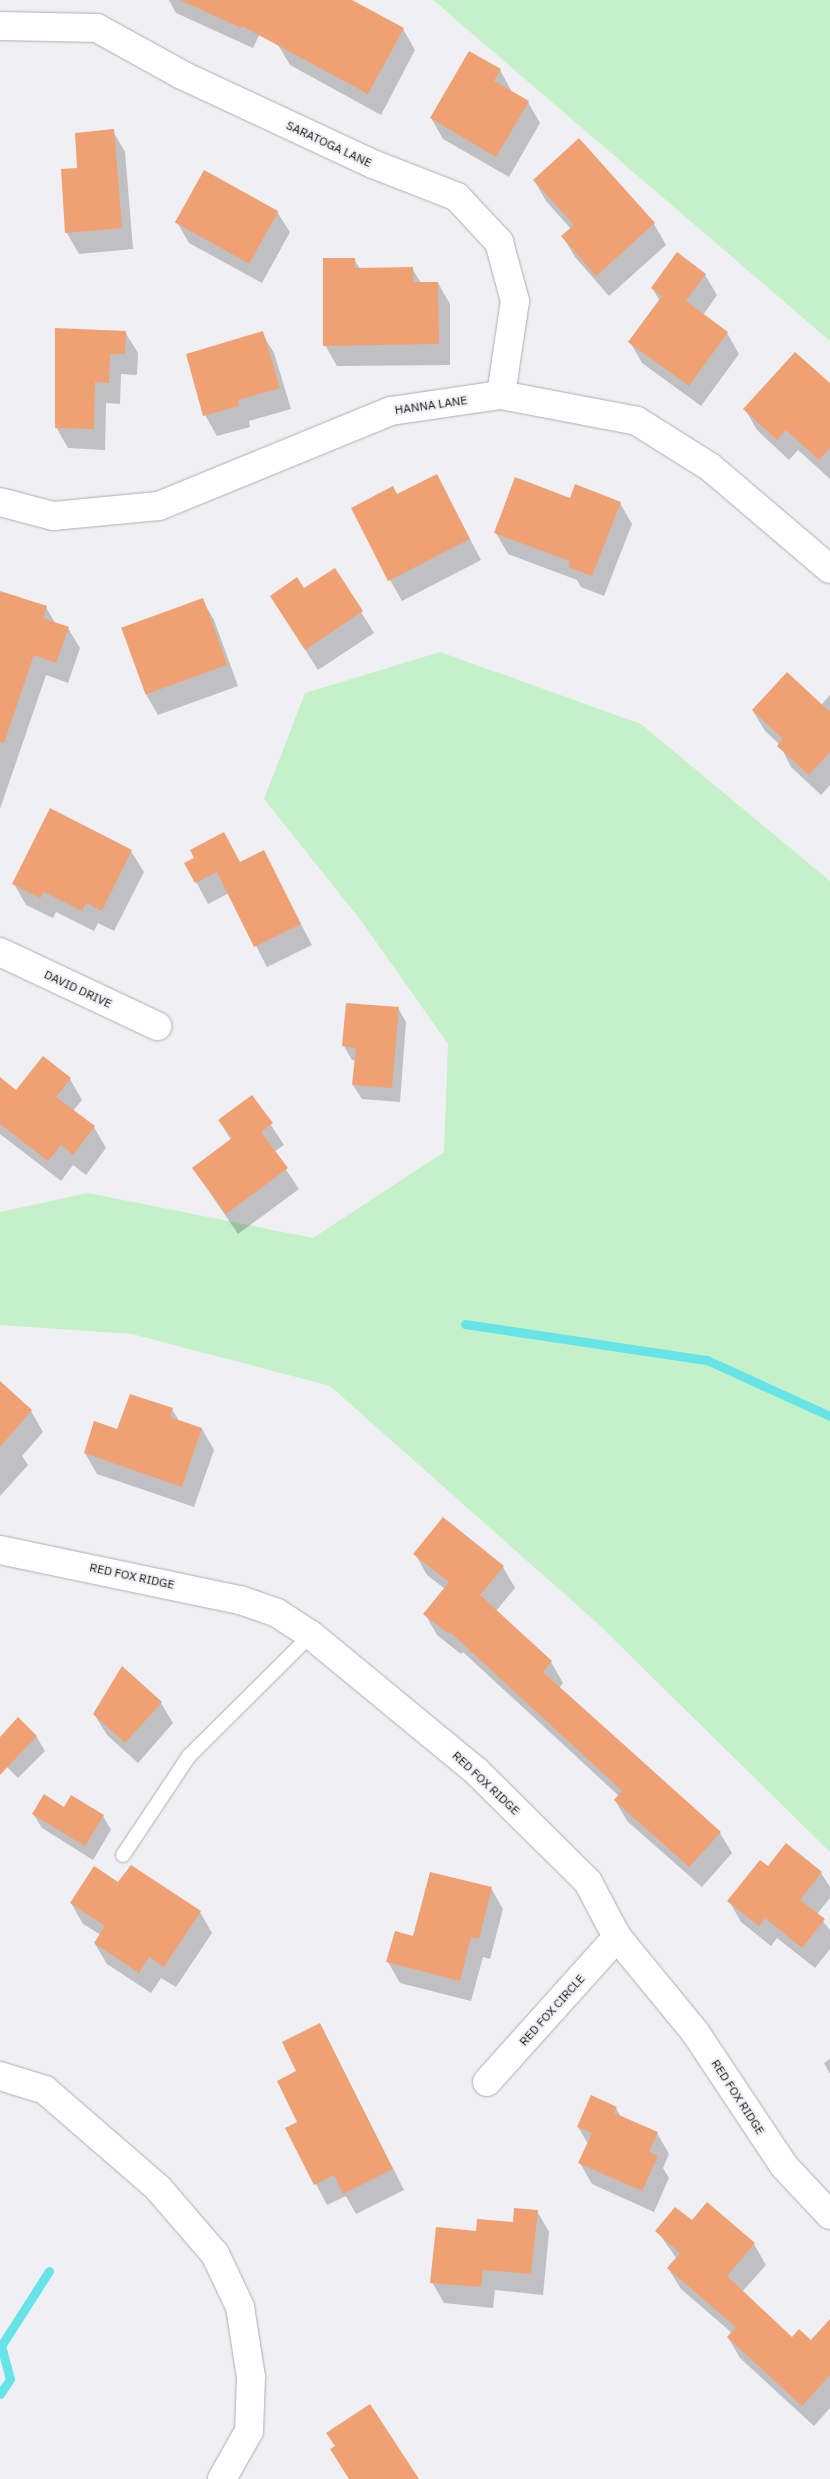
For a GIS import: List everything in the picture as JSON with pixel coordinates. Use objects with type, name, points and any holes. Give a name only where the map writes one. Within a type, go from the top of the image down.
[{"type":"street","name":"SARATOGA LANE","points":[[0,26],[97,28],[182,76],[373,164],[457,197],[499,242],[515,301],[501,395]]},
{"type":"street","name":"HANNA LANE","points":[[0,502],[53,516],[159,506],[391,411],[501,395],[638,421],[710,468],[830,569]]},
{"type":"street","name":"DAVID DRIVE","points":[[0,952],[157,1026]]},
{"type":"street","name":"RED FOX RIDGE","points":[[0,1550],[240,1600],[277,1613],[311,1634],[483,1778],[588,1882],[617,1937],[695,2032],[784,2166],[830,2214]]},
{"type":"street","name":"RED FOX CIRCLE","points":[[488,2082],[617,1937]]},
{"type":"street","points":[[0,2076],[45,2090],[158,2188],[214,2254],[240,2308],[251,2377],[249,2431],[222,2479]]},
{"type":"lane","points":[[123,1855],[189,1756],[311,1634]]},
{"type":"green space","points":[[433,0],[830,0],[830,341]]},
{"type":"green space","points":[[440,652],[641,724],[830,881],[830,1852],[596,1622],[330,1386],[132,1334],[0,1325],[0,1212],[88,1193],[313,1238],[444,1152],[448,1044],[362,922],[264,799],[305,693]]},
{"type":"building","points":[[180,0],[352,0],[404,28],[368,94],[242,26],[241,28]]},
{"type":"building","points":[[469,51],[501,69],[494,81],[529,101],[496,157],[430,118]]},
{"type":"building","points":[[114,129],[122,228],[65,233],[61,169],[77,168],[75,133]]},
{"type":"building","points":[[579,138],[655,223],[596,276],[561,236],[574,225],[533,180]]},
{"type":"building","points":[[204,170],[278,211],[249,264],[175,222]]},
{"type":"building","points":[[677,252],[706,274],[686,301],[728,332],[689,386],[628,342],[662,296],[651,288]]},
{"type":"building","points":[[323,258],[355,258],[355,268],[413,267],[413,282],[438,282],[439,344],[323,346]]},
{"type":"building","points":[[55,328],[126,331],[125,354],[110,354],[109,383],[95,382],[94,429],[55,428]]},
{"type":"building","points":[[263,331],[280,388],[238,400],[239,406],[203,416],[186,354]]},
{"type":"building","points":[[795,352],[830,383],[830,448],[819,460],[786,430],[777,440],[743,409]]},
{"type":"building","points":[[437,474],[470,539],[388,581],[351,508],[393,486],[397,494]]},
{"type":"building","points":[[515,477],[570,498],[575,484],[621,502],[592,576],[568,567],[570,561],[494,533]]},
{"type":"building","points":[[335,568],[363,611],[305,650],[270,596],[297,577],[304,588]]},
{"type":"building","points":[[0,591],[47,606],[43,618],[69,627],[56,663],[34,655],[4,743],[0,742]]},
{"type":"building","points":[[203,598],[227,665],[146,694],[121,628]]},
{"type":"building","points":[[787,672],[830,712],[830,752],[809,775],[777,746],[783,739],[752,710]]},
{"type":"building","points":[[50,808],[132,850],[102,911],[86,903],[82,911],[44,892],[40,898],[12,884]]},
{"type":"building","points":[[224,832],[240,862],[264,850],[301,924],[254,947],[217,872],[195,883],[184,863],[194,858],[190,850]]},
{"type":"building","points":[[346,1003],[399,1007],[392,1088],[352,1085],[356,1048],[342,1046]]},
{"type":"building","points":[[43,1056],[71,1078],[56,1097],[95,1126],[73,1155],[61,1145],[48,1161],[0,1124],[0,1077],[16,1090]]},
{"type":"building","points":[[252,1095],[273,1123],[261,1132],[288,1168],[226,1214],[192,1168],[232,1138],[218,1120]]},
{"type":"building","points":[[0,1381],[32,1410],[0,1447]]},
{"type":"building","points":[[130,1394],[173,1408],[170,1417],[202,1428],[182,1487],[84,1453],[94,1421],[117,1429]]},
{"type":"building","points":[[443,1517],[504,1566],[480,1595],[552,1661],[543,1672],[721,1832],[689,1867],[614,1800],[622,1791],[450,1632],[449,1634],[423,1614],[449,1582],[413,1554]]},
{"type":"building","points":[[122,1666],[162,1702],[125,1743],[93,1714]]},
{"type":"building","points":[[18,1717],[37,1736],[0,1775],[0,1737]]},
{"type":"building","points":[[44,1794],[64,1807],[71,1795],[104,1815],[85,1846],[32,1814]]},
{"type":"building","points":[[786,1843],[822,1872],[800,1900],[825,1919],[802,1948],[765,1918],[759,1926],[727,1901],[760,1860],[768,1866]]},
{"type":"building","points":[[131,1865],[201,1911],[164,1967],[149,1957],[139,1973],[94,1943],[105,1926],[70,1903],[94,1866],[118,1882]]},
{"type":"building","points":[[430,1872],[492,1887],[479,1939],[471,1937],[460,1981],[386,1962],[395,1931],[413,1936]]},
{"type":"building","points":[[320,2023],[393,2169],[343,2194],[334,2175],[314,2185],[285,2128],[297,2122],[277,2081],[296,2071],[282,2042]]},
{"type":"building","points":[[591,2095],[617,2107],[614,2113],[658,2132],[649,2152],[658,2156],[642,2191],[578,2163],[592,2133],[577,2127]]},
{"type":"building","points":[[707,2202],[755,2243],[727,2276],[792,2337],[799,2329],[811,2340],[830,2319],[830,2375],[802,2406],[727,2337],[736,2327],[667,2268],[680,2253],[655,2231],[675,2207],[692,2220]]},
{"type":"building","points":[[514,2208],[538,2210],[531,2274],[483,2270],[481,2287],[430,2283],[436,2227],[476,2231],[477,2219],[513,2222]]},
{"type":"building","points":[[370,2404],[419,2479],[349,2479],[330,2449],[335,2446],[326,2433]]},
{"type":"waterway","points":[[465,1324],[707,1360],[830,1416]]},
{"type":"waterway","points":[[0,2394],[10,2379],[1,2346],[49,2271]]}]
